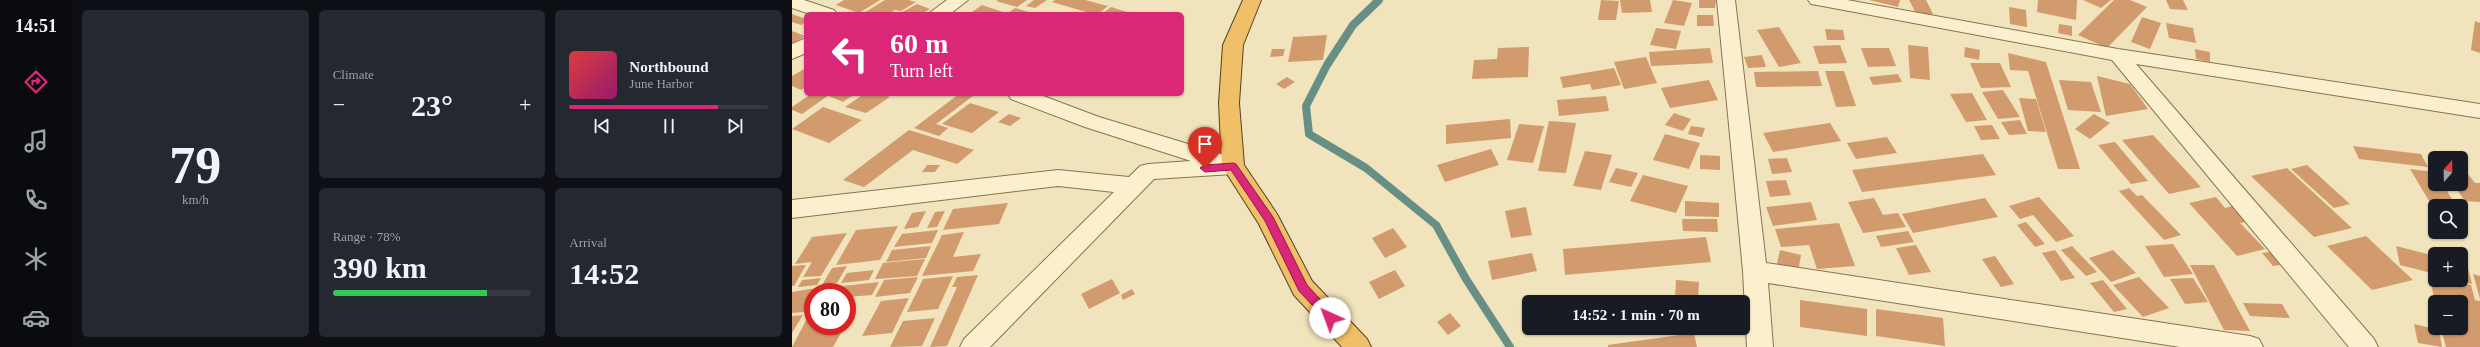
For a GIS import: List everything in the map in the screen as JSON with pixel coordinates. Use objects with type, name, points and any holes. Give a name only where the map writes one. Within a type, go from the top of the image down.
[{"type":"highway","points":[[1252,0],[1233,45],[1229,103],[1233,166],[1269,220],[1303,288],[1358,347]]},
{"type":"street","points":[[940,12],[959,0]]},
{"type":"street","points":[[1726,0],[1755,271],[1760,347]]},
{"type":"street","points":[[1817,0],[2118,55],[2480,111]]},
{"type":"street","points":[[792,2],[822,12]]},
{"type":"street","points":[[792,53],[804,45]]},
{"type":"street","points":[[2118,55],[2365,347]]},
{"type":"street","points":[[1023,96],[1092,122],[1233,166]]},
{"type":"street","points":[[973,347],[1148,172],[1233,166]]},
{"type":"street","points":[[792,209],[1058,178],[1134,186]]},
{"type":"street","points":[[1755,271],[2250,347]]},
{"type":"building","points":[[844,0],[880,0],[861,12],[856,12],[836,5]]},
{"type":"building","points":[[885,0],[908,0],[916,2],[901,11],[865,12]]},
{"type":"building","points":[[1027,0],[1017,7],[996,1]]},
{"type":"building","points":[[1034,0],[1047,0],[1035,8],[1026,6]]},
{"type":"building","points":[[1055,0],[1085,0],[1108,6],[1100,12],[1086,12],[1052,2]]},
{"type":"building","points":[[1601,0],[1619,1],[1616,20],[1598,20]]},
{"type":"building","points":[[1620,0],[1650,0],[1652,12],[1622,13]]},
{"type":"building","points":[[1673,0],[1692,3],[1684,26],[1664,23]]},
{"type":"building","points":[[1699,0],[1716,0],[1715,8],[1699,8]]},
{"type":"building","points":[[1869,0],[1900,0],[1898,7]]},
{"type":"building","points":[[1909,0],[1926,0],[1933,14],[1917,15]]},
{"type":"building","points":[[2038,0],[2077,0],[2076,20],[2037,12]]},
{"type":"building","points":[[2083,0],[2111,0],[2101,8]]},
{"type":"building","points":[[2114,0],[2130,0],[2147,7],[2107,48],[2078,35]]},
{"type":"building","points":[[2166,0],[2183,0],[2188,10],[2170,9]]},
{"type":"building","points":[[917,4],[930,9],[925,12],[903,12]]},
{"type":"building","points":[[982,5],[1003,12],[972,12]]},
{"type":"building","points":[[1111,7],[1127,12],[1105,12]]},
{"type":"building","points":[[2009,7],[2026,10],[2027,27],[2010,24]]},
{"type":"building","points":[[1015,8],[1029,12],[1010,12]]},
{"type":"building","points":[[792,14],[804,18],[804,23],[801,25],[792,22]]},
{"type":"building","points":[[1697,15],[1713,15],[1714,26],[1697,26]]},
{"type":"building","points":[[2142,17],[2161,23],[2150,49],[2131,42]]},
{"type":"building","points":[[2475,21],[2480,23],[2480,53],[2471,50]]},
{"type":"building","points":[[2166,23],[2193,28],[2196,43],[2169,38]]},
{"type":"building","points":[[2059,24],[2072,26],[2072,36],[2058,33]]},
{"type":"building","points":[[1779,27],[1801,63],[1779,67],[1757,30]]},
{"type":"building","points":[[1656,28],[1681,31],[1676,49],[1650,45]]},
{"type":"building","points":[[1825,29],[1843,30],[1845,40],[1827,40]]},
{"type":"building","points":[[792,31],[804,36],[804,37],[792,44]]},
{"type":"building","points":[[1327,35],[1323,60],[1288,62],[1293,37]]},
{"type":"building","points":[[1840,45],[1847,63],[1819,64],[1813,46]]},
{"type":"building","points":[[1908,45],[1928,47],[1930,80],[1910,78]]},
{"type":"building","points":[[1529,47],[1528,77],[1472,79],[1474,60],[1497,59],[1498,48]]},
{"type":"building","points":[[1965,47],[1980,50],[1979,60],[1964,57]]},
{"type":"building","points":[[1710,48],[1713,63],[1651,66],[1649,52]]},
{"type":"building","points":[[1861,48],[1889,48],[1896,66],[1868,67]]},
{"type":"building","points":[[1272,49],[1285,49],[1283,56],[1270,57]]},
{"type":"building","points":[[2195,49],[2210,52],[2210,62],[2196,59]]},
{"type":"building","points":[[2008,53],[2046,62],[2080,169],[2058,169],[2028,71],[2010,70]]},
{"type":"building","points":[[1762,55],[1766,67],[1748,68],[1744,57]]},
{"type":"building","points":[[1646,57],[1657,83],[1624,89],[1614,62]]},
{"type":"building","points":[[1970,63],[2000,63],[2011,87],[1981,88]]},
{"type":"building","points":[[1614,68],[1621,85],[1592,90],[1590,84],[1563,88],[1560,77]]},
{"type":"building","points":[[804,69],[804,88],[801,90],[792,86],[792,76]]},
{"type":"building","points":[[1818,71],[1822,86],[1756,87],[1754,72]]},
{"type":"building","points":[[1825,71],[1844,71],[1856,106],[1836,107]]},
{"type":"building","points":[[1898,74],[1902,82],[1873,85],[1869,77]]},
{"type":"building","points":[[2097,76],[2130,84],[2148,109],[2106,116]]},
{"type":"building","points":[[1287,77],[1295,82],[1284,89],[1276,84]]},
{"type":"building","points":[[1709,80],[1718,100],[1670,108],[1661,88]]},
{"type":"building","points":[[2059,80],[2091,82],[2101,112],[2068,110]]},
{"type":"building","points":[[2003,90],[2020,117],[1998,119],[1982,92]]},
{"type":"building","points":[[1972,93],[1987,120],[1966,122],[1950,94]]},
{"type":"building","points":[[808,96],[828,96],[802,114],[792,110],[792,107]]},
{"type":"building","points":[[829,96],[852,96],[843,102]]},
{"type":"building","points":[[861,96],[890,97],[866,113],[845,107]]},
{"type":"building","points":[[956,96],[973,96],[936,124],[948,128],[939,136],[914,128]]},
{"type":"building","points":[[1606,96],[1609,111],[1559,116],[1557,100]]},
{"type":"building","points":[[2019,98],[2036,99],[2046,132],[2028,131]]},
{"type":"building","points":[[970,103],[999,112],[972,133],[942,124]]},
{"type":"building","points":[[823,107],[862,120],[829,143],[792,129]]},
{"type":"building","points":[[1674,113],[1691,119],[1683,131],[1665,125]]},
{"type":"building","points":[[1009,114],[1021,118],[1010,126],[998,122]]},
{"type":"building","points":[[2094,114],[2110,123],[2090,139],[2075,129]]},
{"type":"building","points":[[1510,119],[1511,138],[1446,144],[1446,125]]},
{"type":"building","points":[[2020,120],[2027,134],[2009,135],[2001,122]]},
{"type":"building","points":[[1549,121],[1576,123],[1566,173],[1538,171]]},
{"type":"building","points":[[1830,123],[1841,141],[1773,152],[1763,133]]},
{"type":"building","points":[[1519,124],[1544,126],[1533,163],[1507,160]]},
{"type":"building","points":[[1992,125],[2000,139],[1981,140],[1974,126]]},
{"type":"building","points":[[1691,126],[1705,128],[1702,137],[1688,134]]},
{"type":"building","points":[[909,130],[974,150],[957,164],[913,150],[864,187],[843,180]]},
{"type":"building","points":[[1665,134],[1700,143],[1689,169],[1653,160]]},
{"type":"building","points":[[2153,135],[2201,187],[2169,194],[2122,140]]},
{"type":"building","points":[[1887,137],[1897,153],[1856,159],[1847,143]]},
{"type":"building","points":[[2115,142],[2148,181],[2131,184],[2098,145]]},
{"type":"building","points":[[2353,146],[2421,154],[2428,167],[2359,159]]},
{"type":"building","points":[[1491,149],[1499,165],[1445,182],[1437,165]]},
{"type":"building","points":[[1585,151],[1612,155],[1601,190],[1573,186]]},
{"type":"building","points":[[1983,154],[1996,175],[1862,192],[1852,170]]},
{"type":"building","points":[[1700,155],[1720,156],[1720,170],[1700,169]]},
{"type":"building","points":[[1787,158],[1792,172],[1772,174],[1768,159]]},
{"type":"building","points":[[927,165],[940,165],[935,172],[922,172]]},
{"type":"building","points":[[2307,165],[2350,204],[2334,208],[2291,169]]},
{"type":"building","points":[[1616,168],[1638,173],[1631,187],[1609,182]]},
{"type":"building","points":[[2287,168],[2352,228],[2314,237],[2251,176]]},
{"type":"building","points":[[2410,169],[2428,171],[2428,191],[2447,191],[2452,199],[2428,199]]},
{"type":"building","points":[[2468,174],[2475,183],[2480,183],[2480,202],[2468,201],[2468,199],[2464,199],[2458,191],[2468,191]]},
{"type":"building","points":[[1643,175],[1688,186],[1676,213],[1630,201]]},
{"type":"building","points":[[1786,180],[1791,195],[1770,197],[1766,181]]},
{"type":"building","points":[[2129,188],[2137,196],[2142,195],[2181,235],[2164,240],[2119,191]]},
{"type":"building","points":[[2039,197],[2074,236],[2056,242],[2033,215],[2020,219],[2009,206]]},
{"type":"building","points":[[2216,197],[2225,208],[2236,205],[2252,221],[2240,223],[2265,249],[2237,256],[2189,203]]},
{"type":"building","points":[[1874,198],[1883,215],[1898,213],[1906,227],[1863,233],[1848,202]]},
{"type":"building","points":[[1985,198],[1998,217],[1913,233],[1902,214]]},
{"type":"building","points":[[1685,201],[1719,203],[1719,217],[1685,216]]},
{"type":"building","points":[[1811,202],[1817,220],[1773,226],[1766,207]]},
{"type":"building","points":[[1008,203],[999,224],[943,230],[953,209]]},
{"type":"building","points":[[1526,207],[1532,235],[1511,238],[1505,211]]},
{"type":"building","points":[[926,211],[918,227],[904,229],[912,213]]},
{"type":"building","points":[[945,211],[937,227],[927,228],[935,212]]},
{"type":"building","points":[[1682,219],[1717,219],[1718,232],[1683,231]]},
{"type":"building","points":[[2026,222],[2045,244],[2035,247],[2017,225]]},
{"type":"building","points":[[1839,223],[1855,266],[1817,269],[1809,245],[1781,247],[1775,229]]},
{"type":"building","points":[[898,226],[880,260],[836,265],[856,230]]},
{"type":"building","points":[[1393,228],[1407,247],[1385,258],[1372,238]]},
{"type":"building","points":[[938,230],[932,243],[894,247],[902,234]]},
{"type":"building","points":[[1908,231],[1914,242],[1881,247],[1876,236]]},
{"type":"building","points":[[964,232],[953,257],[981,254],[973,271],[922,276],[942,235]]},
{"type":"building","points":[[847,233],[821,276],[803,277],[812,262],[795,264],[812,237]]},
{"type":"building","points":[[2366,236],[2413,280],[2372,290],[2327,246]]},
{"type":"building","points":[[1706,237],[1711,262],[1565,275],[1563,249]]},
{"type":"building","points":[[2173,244],[2193,274],[2164,277],[2145,246]]},
{"type":"building","points":[[1916,245],[1931,272],[1909,275],[1896,248]]},
{"type":"building","points":[[931,246],[926,258],[886,262],[892,250]]},
{"type":"building","points":[[2072,246],[2097,272],[2086,276],[2061,250]]},
{"type":"building","points":[[2396,246],[2428,254],[2428,272],[2400,265]]},
{"type":"building","points":[[1780,250],[1801,255],[1798,272],[1776,268]]},
{"type":"building","points":[[2055,250],[2075,278],[2061,281],[2042,253]]},
{"type":"building","points":[[2113,250],[2136,273],[2111,282],[2089,258]]},
{"type":"building","points":[[2278,251],[2288,264],[2273,266],[2262,253]]},
{"type":"building","points":[[1532,253],[1537,271],[1492,280],[1488,261]]},
{"type":"building","points":[[1995,256],[2014,284],[2001,287],[1982,259]]},
{"type":"building","points":[[925,259],[917,276],[875,279],[883,263]]},
{"type":"building","points":[[806,265],[794,286],[792,286],[792,266]]},
{"type":"building","points":[[2190,265],[2214,265],[2250,331],[2224,330]]},
{"type":"building","points":[[847,266],[837,283],[823,283],[832,268]]},
{"type":"building","points":[[2468,268],[2472,284],[2468,283]]},
{"type":"building","points":[[874,270],[869,280],[841,283],[847,273]]},
{"type":"building","points":[[1395,270],[1405,286],[1379,299],[1369,282]]},
{"type":"building","points":[[2473,274],[2480,276],[2480,299]]},
{"type":"building","points":[[978,275],[947,346],[930,347],[957,287],[952,287],[957,277]]},
{"type":"building","points":[[953,276],[938,309],[907,312],[923,279]]},
{"type":"building","points":[[918,277],[910,293],[875,297],[884,280]]},
{"type":"building","points":[[2139,277],[2169,308],[2143,317],[2113,285]]},
{"type":"building","points":[[821,278],[818,283],[804,283],[804,286],[798,287],[802,280]]},
{"type":"building","points":[[2193,278],[2208,302],[2185,304],[2170,279]]},
{"type":"building","points":[[1112,279],[1120,293],[1089,309],[1081,294]]},
{"type":"building","points":[[1676,280],[1699,282],[1698,295],[1675,295]]},
{"type":"building","points":[[2103,280],[2127,309],[2114,312],[2090,283]]},
{"type":"building","points":[[879,282],[872,295],[856,296],[856,285]]},
{"type":"building","points":[[2468,284],[2471,285],[2475,300],[2480,301],[2480,347],[2446,347],[2443,335],[2468,335],[2468,295],[2434,295],[2432,287],[2468,287]]},
{"type":"building","points":[[1132,289],[1135,294],[1123,300],[1121,295]]},
{"type":"building","points":[[804,290],[804,312],[792,313],[792,292]]},
{"type":"building","points":[[909,298],[892,333],[862,336],[881,301]]},
{"type":"building","points":[[1800,300],[1867,309],[1867,336],[1800,327]]},
{"type":"building","points":[[2243,303],[2282,304],[2290,318],[2250,316]]},
{"type":"building","points":[[1876,309],[1943,318],[1945,346],[1876,336]]},
{"type":"building","points":[[1450,313],[1461,326],[1448,335],[1437,322]]},
{"type":"building","points":[[803,315],[792,333],[792,316]]},
{"type":"building","points":[[935,318],[922,346],[890,347],[903,321]]},
{"type":"building","points":[[804,324],[804,335],[840,335],[833,347],[792,347]]},
{"type":"building","points":[[2414,324],[2428,327],[2428,335],[2440,335],[2442,347],[2418,343]]},
{"type":"building","points":[[1680,335],[1694,335],[1697,347],[1608,347],[1608,345]]},
{"type":"waterway","points":[[1379,0],[1353,25],[1327,65],[1306,106],[1309,134],[1366,168],[1436,225],[1466,279],[1510,347]]},
{"type":"route","points":[[1205,168],[1233,166],[1269,220],[1303,288],[1330,318]]}]
